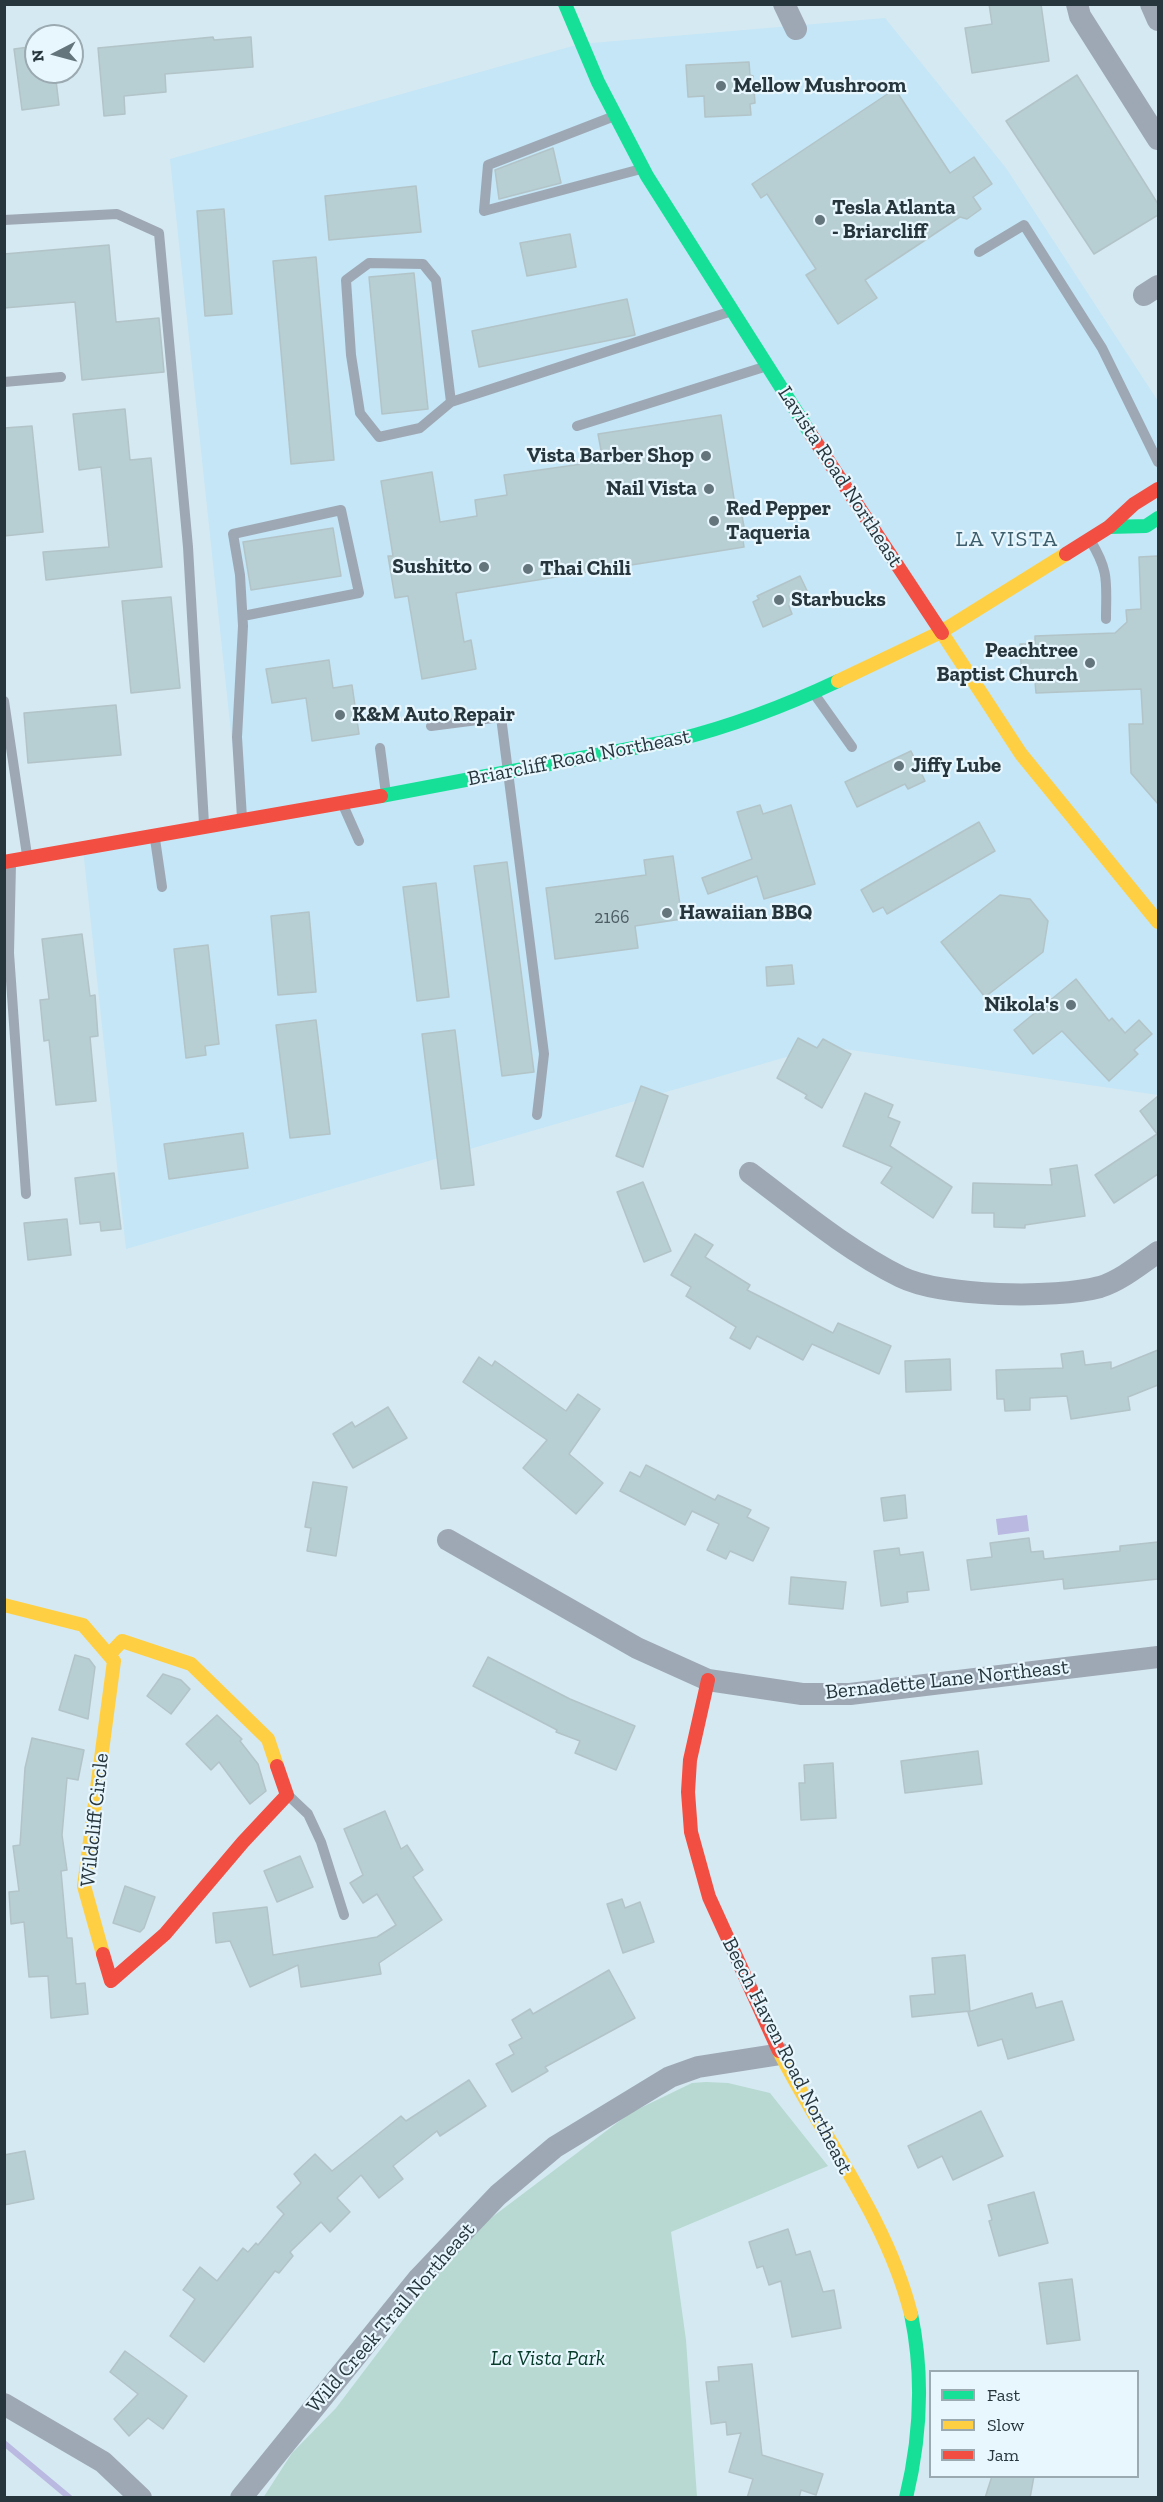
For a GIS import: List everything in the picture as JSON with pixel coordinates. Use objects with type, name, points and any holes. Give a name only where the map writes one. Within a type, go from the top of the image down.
[{"type":"main road","name":"Lavista Road Northeast","points":[[565,4],[597,82],[643,169],[767,366],[1022,754],[1068,814],[1158,922]]},
{"type":"main road","name":"Briarcliff Road Northeast","points":[[8,861],[386,795],[676,740],[723,728],[814,693],[941,632],[1090,540],[1109,527],[1134,504],[1158,489]]},
{"type":"main road","points":[[1109,527],[1146,526],[1158,518]]},
{"type":"main road","points":[[4,1605],[5,1608],[83,1625],[109,1655],[122,1641],[191,1664],[268,1739],[287,1795]]},
{"type":"main road","name":"Wildcliff Circle","points":[[109,1655],[114,1661],[84,1886],[111,1981],[165,1934],[243,1842],[287,1795]]},
{"type":"main road","name":"Beech Haven Road Northeast","points":[[708,1680],[693,1737],[688,1773],[688,1810],[702,1882],[781,2054],[875,2224],[903,2287],[911,2312],[921,2402],[916,2455],[906,2498]]},
{"type":"street","points":[[784,4],[796,29]]},
{"type":"street","points":[[1077,4],[1080,16],[1158,139]]},
{"type":"street","points":[[1150,4],[1158,20]]},
{"type":"street","points":[[750,1173],[869,1259],[903,1278],[936,1286],[986,1293],[1045,1295],[1101,1286],[1158,1252]]},
{"type":"street","name":"Bernadette Lane Northeast","points":[[448,1540],[637,1648],[708,1680],[802,1694],[850,1694],[1158,1657]]},
{"type":"street","name":"Wild Creek Trail Northeast","points":[[241,2498],[419,2278],[498,2195],[555,2147],[670,2077],[698,2067],[781,2054]]},
{"type":"street","points":[[4,2404],[103,2462],[141,2498]]},
{"type":"lane","points":[[615,116],[488,165],[484,211],[643,169]]},
{"type":"lane","points":[[4,220],[117,214],[159,233],[188,547],[204,827]]},
{"type":"lane","points":[[979,252],[1024,225],[1102,348],[1158,462]]},
{"type":"lane","points":[[451,402],[435,280],[423,264],[369,263],[346,280],[351,355],[360,413],[379,437],[420,428],[451,402],[732,311]]},
{"type":"lane","points":[[577,426],[767,366]]},
{"type":"lane","points":[[4,382],[61,377]]},
{"type":"lane","points":[[243,616],[359,593],[341,510],[233,534],[240,575],[243,616],[237,737],[243,820]]},
{"type":"lane","points":[[1090,540],[1106,570],[1106,619]]},
{"type":"lane","points":[[814,693],[852,747]]},
{"type":"lane","points":[[4,701],[27,858]]},
{"type":"lane","points":[[431,726],[501,717],[544,1054],[537,1115]]},
{"type":"lane","points":[[380,748],[386,795]]},
{"type":"lane","points":[[342,802],[359,841]]},
{"type":"lane","points":[[154,836],[162,886]]},
{"type":"lane","points":[[8,861],[9,953],[26,1194]]},
{"type":"lane","points":[[287,1795],[308,1814],[317,1833],[344,1915]]},
{"type":"shaded area","points":[[885,18],[1006,168],[1158,401],[1158,1095],[824,1046],[126,1249],[83,849],[240,817],[170,159],[580,44]]},
{"type":"shaded area","points":[[1027,1515],[1029,1531],[998,1535],[996,1519]]},
{"type":"green space","name":"La Vista Park","points":[[692,2083],[728,2083],[770,2093],[828,2166],[671,2232],[686,2340],[697,2497],[263,2498],[292,2453],[336,2408],[449,2259],[475,2230],[630,2113]]},
{"type":"building","points":[[989,4],[1041,4],[1049,61],[972,73],[965,28],[992,24]]},
{"type":"building","points":[[213,37],[214,40],[251,37],[253,67],[165,74],[166,92],[124,96],[125,114],[104,116],[98,48]]},
{"type":"building","points":[[24,48],[24,84],[56,84],[59,105],[22,110],[14,49]]},
{"type":"building","name":"Mellow Mushroom","points":[[749,62],[750,75],[753,76],[755,103],[750,104],[751,115],[705,117],[704,96],[688,97],[686,65]]},
{"type":"building","points":[[1077,75],[1158,204],[1158,215],[1094,254],[1006,121]]},
{"type":"building","points":[[895,89],[950,173],[974,157],[992,184],[973,197],[981,209],[967,219],[960,217],[865,280],[877,298],[838,324],[806,275],[816,269],[767,194],[761,198],[752,184]]},
{"type":"building","points":[[553,148],[561,183],[499,199],[495,170]]},
{"type":"building","points":[[416,186],[421,232],[329,240],[325,196]]},
{"type":"building","points":[[224,209],[232,314],[205,316],[197,211]]},
{"type":"building","points":[[570,234],[576,267],[527,276],[520,243]]},
{"type":"building","points":[[109,245],[116,322],[159,318],[164,372],[82,380],[75,302],[4,308],[4,254]]},
{"type":"building","points":[[316,257],[334,460],[291,464],[273,261]]},
{"type":"building","points":[[414,273],[428,409],[382,414],[369,277]]},
{"type":"building","points":[[627,299],[635,335],[479,367],[472,331]]},
{"type":"building","points":[[125,409],[130,460],[151,458],[162,567],[46,580],[43,552],[109,547],[101,467],[79,470],[73,414]]},
{"type":"building","points":[[721,415],[735,505],[740,505],[745,532],[742,533],[744,547],[456,593],[464,642],[471,640],[476,669],[422,679],[408,596],[395,598],[388,556],[393,556],[381,481],[432,472],[440,522],[477,516],[475,500],[507,495],[504,475],[603,461],[598,434]]},
{"type":"building","points":[[32,426],[43,532],[4,536],[4,428]]},
{"type":"building","points":[[333,528],[341,576],[251,590],[243,542]]},
{"type":"building","name":"Peachtree Baptist Church","points":[[1158,556],[1158,804],[1131,773],[1129,724],[1143,724],[1141,689],[1036,693],[1035,682],[1022,682],[1020,644],[1035,644],[1035,636],[1115,633],[1127,622],[1126,610],[1141,609],[1139,557]]},
{"type":"building","name":"Starbucks","points":[[800,576],[810,597],[789,606],[792,614],[763,627],[753,602],[759,599],[757,596]]},
{"type":"building","points":[[171,597],[180,688],[131,693],[122,601]]},
{"type":"building","points":[[329,660],[333,688],[352,685],[359,734],[312,741],[306,698],[272,703],[266,669]]},
{"type":"building","points":[[116,705],[121,755],[28,763],[24,713]]},
{"type":"building","name":"Jiffy Lube","points":[[911,751],[925,781],[908,789],[905,784],[857,807],[845,782]]},
{"type":"building","points":[[760,805],[763,814],[791,805],[815,884],[764,899],[757,876],[708,894],[702,878],[752,859],[737,812]]},
{"type":"building","points":[[979,822],[995,851],[887,914],[883,907],[873,912],[861,890]]},
{"type":"building","points":[[673,856],[682,919],[635,926],[638,948],[555,959],[546,888],[646,875],[644,860]]},
{"type":"building","points":[[507,862],[534,1072],[502,1076],[474,866]]},
{"type":"building","points":[[436,883],[449,997],[417,1001],[403,887]]},
{"type":"building","points":[[1000,895],[1030,899],[1048,921],[1043,952],[985,997],[941,942]]},
{"type":"building","points":[[309,912],[316,992],[278,995],[271,916]]},
{"type":"building","points":[[82,934],[90,996],[95,995],[98,1036],[90,1037],[96,1101],[56,1105],[49,1040],[44,1041],[40,1000],[49,999],[42,939]]},
{"type":"building","points":[[208,945],[219,1044],[205,1046],[206,1055],[186,1058],[174,949]]},
{"type":"building","points":[[792,965],[794,984],[767,986],[766,967]]},
{"type":"building","points":[[1076,979],[1109,1021],[1112,1018],[1125,1033],[1139,1020],[1152,1034],[1134,1050],[1138,1054],[1109,1081],[1062,1031],[1033,1054],[1014,1030]]},
{"type":"building","points":[[316,1020],[330,1134],[290,1138],[276,1025]]},
{"type":"building","points":[[455,1030],[474,1185],[441,1189],[422,1034]]},
{"type":"building","points":[[798,1038],[817,1048],[823,1039],[851,1054],[822,1108],[805,1098],[807,1095],[777,1078]]},
{"type":"building","points":[[641,1086],[668,1096],[643,1167],[616,1156]]},
{"type":"building","points":[[865,1093],[893,1105],[888,1117],[900,1122],[890,1146],[952,1187],[933,1218],[881,1183],[892,1167],[843,1146]]},
{"type":"building","points":[[1158,1096],[1158,1174],[1114,1203],[1095,1175],[1157,1134],[1140,1111]]},
{"type":"building","points":[[243,1133],[248,1168],[169,1179],[164,1144]]},
{"type":"building","points":[[1077,1165],[1085,1216],[1025,1225],[1025,1228],[994,1227],[994,1213],[972,1213],[973,1183],[1052,1185],[1050,1169]]},
{"type":"building","points":[[114,1173],[121,1229],[101,1231],[100,1222],[80,1224],[75,1178]]},
{"type":"building","points":[[643,1182],[671,1251],[644,1262],[617,1192]]},
{"type":"building","points":[[67,1219],[71,1255],[28,1260],[24,1223]]},
{"type":"building","points":[[695,1234],[713,1245],[705,1257],[750,1285],[747,1290],[833,1333],[838,1323],[891,1346],[879,1374],[812,1344],[803,1360],[757,1336],[750,1349],[730,1338],[736,1327],[686,1296],[691,1287],[671,1275]]},
{"type":"building","points":[[1158,1350],[1158,1385],[1128,1397],[1130,1410],[1071,1419],[1067,1396],[1030,1398],[1030,1410],[1005,1411],[1004,1399],[997,1399],[996,1370],[1063,1368],[1061,1354],[1083,1351],[1085,1365],[1111,1362],[1111,1369]]},
{"type":"building","points":[[479,1357],[492,1366],[495,1361],[566,1411],[578,1394],[600,1409],[569,1454],[603,1483],[576,1514],[523,1468],[547,1440],[463,1382]]},
{"type":"building","points":[[950,1359],[951,1390],[906,1392],[905,1361]]},
{"type":"building","points":[[388,1407],[407,1438],[353,1468],[333,1434],[352,1422],[355,1427]]},
{"type":"building","points":[[646,1465],[715,1500],[718,1495],[751,1510],[747,1517],[769,1528],[753,1561],[730,1551],[726,1559],[707,1550],[719,1524],[692,1511],[685,1525],[620,1491],[630,1472],[640,1477]]},
{"type":"building","points":[[313,1482],[347,1487],[336,1556],[307,1551],[311,1528],[305,1527]]},
{"type":"building","points":[[905,1495],[907,1518],[884,1521],[881,1498]]},
{"type":"building","points":[[1029,1538],[1031,1552],[1043,1551],[1044,1559],[1120,1551],[1120,1546],[1158,1542],[1158,1579],[1064,1589],[1063,1579],[971,1590],[967,1560],[992,1557],[990,1543]]},
{"type":"building","points":[[899,1548],[900,1555],[923,1552],[929,1590],[907,1592],[908,1602],[881,1606],[874,1551]]},
{"type":"building","points":[[791,1577],[846,1582],[843,1609],[789,1604]]},
{"type":"building","points":[[75,1655],[89,1659],[95,1667],[88,1719],[59,1710]]},
{"type":"building","points":[[488,1657],[570,1699],[635,1726],[616,1770],[575,1753],[580,1741],[556,1732],[557,1730],[473,1686]]},
{"type":"building","points":[[163,1674],[181,1680],[190,1689],[171,1714],[147,1696]]},
{"type":"building","points":[[217,1715],[242,1739],[240,1741],[258,1764],[266,1791],[250,1804],[219,1762],[211,1770],[186,1744]]},
{"type":"building","points":[[32,1738],[84,1750],[78,1780],[67,1778],[62,1835],[67,1870],[61,1871],[67,1938],[72,1938],[76,1984],[85,1983],[88,2014],[51,2018],[48,1976],[29,1977],[24,1922],[11,1924],[9,1892],[19,1891],[13,1846],[20,1845],[25,1768]]},
{"type":"building","points":[[978,1751],[982,1784],[905,1793],[901,1761]]},
{"type":"building","points":[[833,1763],[836,1818],[801,1820],[799,1783],[805,1783],[804,1765]]},
{"type":"building","points":[[385,1811],[401,1849],[407,1845],[423,1870],[413,1877],[442,1920],[379,1963],[381,1974],[301,1987],[298,1965],[250,1987],[230,1941],[216,1943],[213,1913],[267,1907],[273,1955],[377,1937],[396,1925],[377,1894],[363,1903],[350,1883],[363,1875],[344,1829]]},
{"type":"building","points":[[300,1856],[313,1887],[277,1902],[264,1871]]},
{"type":"building","points":[[125,1886],[155,1897],[144,1928],[140,1932],[113,1923]]},
{"type":"building","points":[[622,1899],[625,1908],[640,1902],[654,1942],[623,1953],[607,1904]]},
{"type":"building","points":[[965,1955],[970,2011],[912,2017],[910,1996],[935,1994],[932,1958]]},
{"type":"building","points":[[609,1970],[635,2018],[545,2067],[548,2071],[512,2092],[496,2064],[514,2054],[509,2045],[522,2038],[512,2020],[530,2009],[533,2014]]},
{"type":"building","points":[[1032,1993],[1036,2008],[1062,2001],[1074,2040],[1008,2059],[1002,2039],[978,2046],[968,2012]]},
{"type":"building","points":[[469,2080],[486,2106],[440,2136],[437,2131],[393,2166],[403,2179],[379,2198],[361,2175],[337,2198],[350,2212],[330,2232],[321,2222],[290,2252],[293,2256],[279,2273],[275,2271],[204,2362],[170,2336],[195,2299],[183,2290],[200,2267],[217,2281],[243,2248],[248,2252],[256,2243],[258,2245],[284,2214],[277,2207],[301,2183],[294,2174],[315,2154],[332,2171],[401,2116],[406,2121]]},
{"type":"building","points":[[981,2111],[1003,2156],[953,2180],[942,2156],[918,2168],[908,2146]]},
{"type":"building","points":[[25,2151],[34,2199],[4,2205],[4,2155]]},
{"type":"building","points":[[1034,2192],[1048,2243],[999,2256],[989,2221],[992,2220],[988,2205]]},
{"type":"building","points":[[788,2229],[796,2255],[810,2251],[823,2292],[834,2290],[841,2328],[792,2337],[781,2281],[769,2285],[763,2266],[757,2268],[749,2242]]},
{"type":"building","points":[[1072,2279],[1080,2340],[1047,2344],[1039,2283]]},
{"type":"building","points":[[125,2351],[187,2396],[163,2429],[148,2418],[129,2436],[114,2419],[138,2394],[110,2372]]},
{"type":"building","points":[[752,2364],[762,2455],[823,2474],[816,2495],[801,2490],[799,2498],[747,2498],[753,2479],[729,2472],[741,2433],[727,2435],[726,2422],[711,2424],[706,2382],[719,2381],[718,2367]]},
{"type":"building","points":[[991,2478],[1034,2478],[1030,2498],[985,2498]]},
{"type":"waterway","points":[[4,2443],[70,2498]]},
{"type":"traffic: fast","points":[[565,4],[598,82],[647,176],[810,433]]},
{"type":"traffic: fast","points":[[1109,527],[1146,526],[1158,518]]},
{"type":"traffic: fast","points":[[381,796],[676,740],[758,715],[838,681]]},
{"type":"traffic: fast","points":[[906,2498],[915,2452],[919,2406],[918,2360],[911,2314]]},
{"type":"traffic: slow","points":[[838,681],[941,632],[1066,554]]},
{"type":"traffic: slow","points":[[942,633],[1021,754],[1158,922]]},
{"type":"traffic: slow","points":[[4,1605],[83,1625],[114,1661],[84,1886],[103,1954]]},
{"type":"traffic: slow","points":[[109,1655],[122,1641],[191,1664],[268,1739],[277,1766]]},
{"type":"traffic: slow","points":[[779,2051],[870,2212],[900,2279],[911,2314]]},
{"type":"traffic: jam","points":[[810,433],[942,633]]},
{"type":"traffic: jam","points":[[1066,554],[1109,527],[1134,504],[1158,489]]},
{"type":"traffic: jam","points":[[4,862],[381,796]]},
{"type":"traffic: jam","points":[[708,1680],[690,1760],[688,1792],[691,1832],[709,1897],[779,2051]]},
{"type":"traffic: jam","points":[[103,1954],[111,1981],[165,1934],[243,1842],[287,1795],[277,1766]]},
{"type":"place","name":"Mellow Mushroom","points":[[721,86]]},
{"type":"place","name":"Tesla Atlanta - Briarcliff","points":[[820,220]]},
{"type":"place","name":"Vista Barber Shop","points":[[706,456]]},
{"type":"place","name":"Nail Vista","points":[[709,489]]},
{"type":"place","name":"Red Pepper Taqueria","points":[[714,521]]},
{"type":"place","name":"Sushitto","points":[[484,567]]},
{"type":"place","name":"Thai Chili","points":[[528,569]]},
{"type":"place","name":"Starbucks","points":[[779,600]]},
{"type":"place","name":"Peachtree Baptist Church","points":[[1090,663]]},
{"type":"place","name":"K&M Auto Repair","points":[[340,715]]},
{"type":"place","name":"Jiffy Lube","points":[[899,766]]},
{"type":"place","name":"Hawaiian BBQ","points":[[667,913]]},
{"type":"place","name":"Nikola's","points":[[1071,1005]]},
{"type":"district","name":"LA VISTA","points":[[1007,540]]}]
